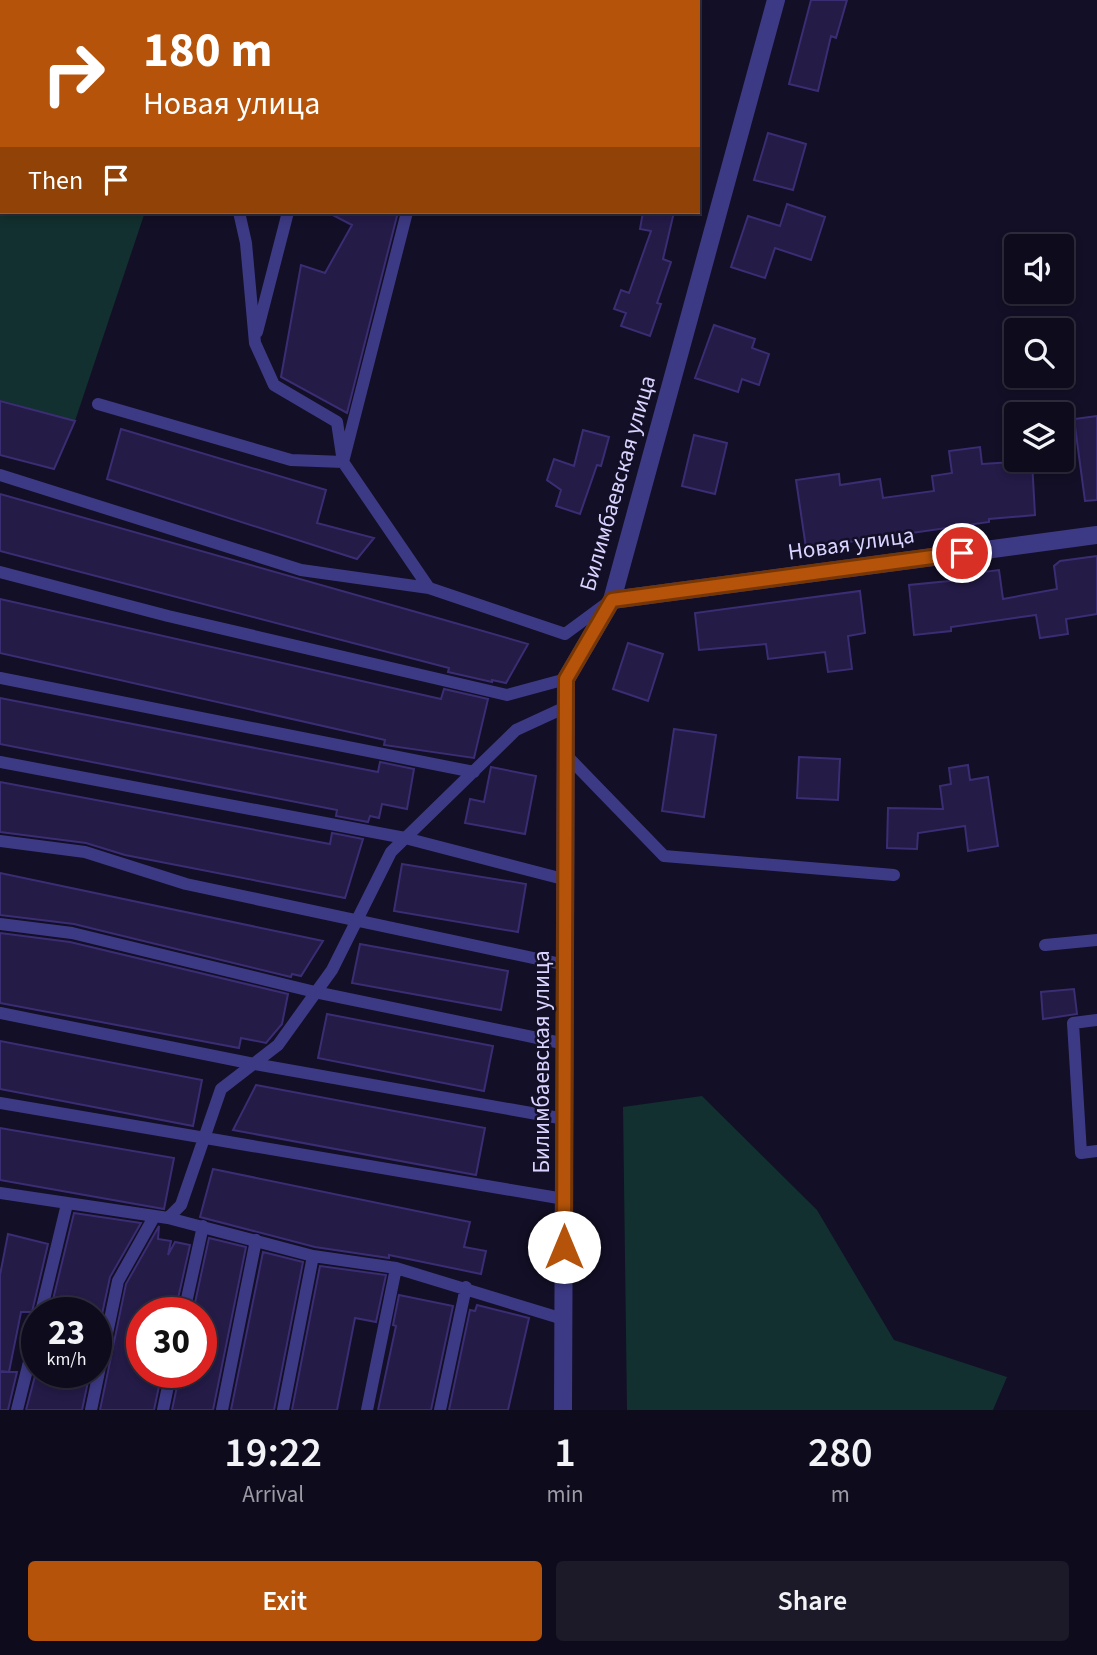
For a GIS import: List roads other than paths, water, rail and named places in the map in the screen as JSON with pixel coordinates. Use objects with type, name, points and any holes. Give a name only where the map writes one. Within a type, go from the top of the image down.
[{"type":"street","name":"Билимбаевская улица","points":[[563,1410],[568,757],[566,679],[612,600],[776,0]]},
{"type":"street","name":"Новая улица","points":[[612,600],[1097,536]]},
{"type":"lane","points":[[239,214],[246,243],[255,343],[274,385],[337,422],[343,462],[429,588]]},
{"type":"lane","points":[[255,343],[287,214]]},
{"type":"lane","points":[[343,462],[406,214]]},
{"type":"lane","points":[[98,404],[291,460],[343,462]]},
{"type":"lane","points":[[0,475],[301,570],[429,588],[565,634],[612,600]]},
{"type":"lane","points":[[0,572],[168,615],[507,695],[566,679]]},
{"type":"lane","points":[[0,678],[474,772]]},
{"type":"lane","points":[[168,1218],[181,1205],[221,1089],[278,1045],[332,970],[391,852],[516,730],[568,706]]},
{"type":"lane","points":[[568,757],[664,856],[894,875]]},
{"type":"lane","points":[[0,762],[405,838],[567,880]]},
{"type":"lane","points":[[0,841],[85,852],[186,884],[566,965]]},
{"type":"lane","points":[[0,924],[72,933],[316,992],[566,1044]]},
{"type":"lane","points":[[1045,945],[1097,940]]},
{"type":"lane","points":[[0,1013],[254,1064],[565,1119]]},
{"type":"lane","points":[[1097,1020],[1073,1023],[1082,1153],[1097,1151]]},
{"type":"lane","points":[[0,1103],[564,1199]]},
{"type":"lane","points":[[0,1193],[168,1218],[313,1256],[396,1268],[466,1287],[564,1319]]},
{"type":"lane","points":[[45,1297],[67,1203]]},
{"type":"lane","points":[[91,1410],[118,1281],[153,1217]]},
{"type":"lane","points":[[187,1297],[203,1226]]},
{"type":"lane","points":[[222,1410],[256,1240]]},
{"type":"lane","points":[[282,1410],[313,1256]]},
{"type":"lane","points":[[367,1410],[396,1268]]},
{"type":"lane","points":[[440,1410],[466,1287]]},
{"type":"lane","points":[[18,1410],[23,1388]]},
{"type":"lane","points":[[163,1410],[168,1388]]}]
